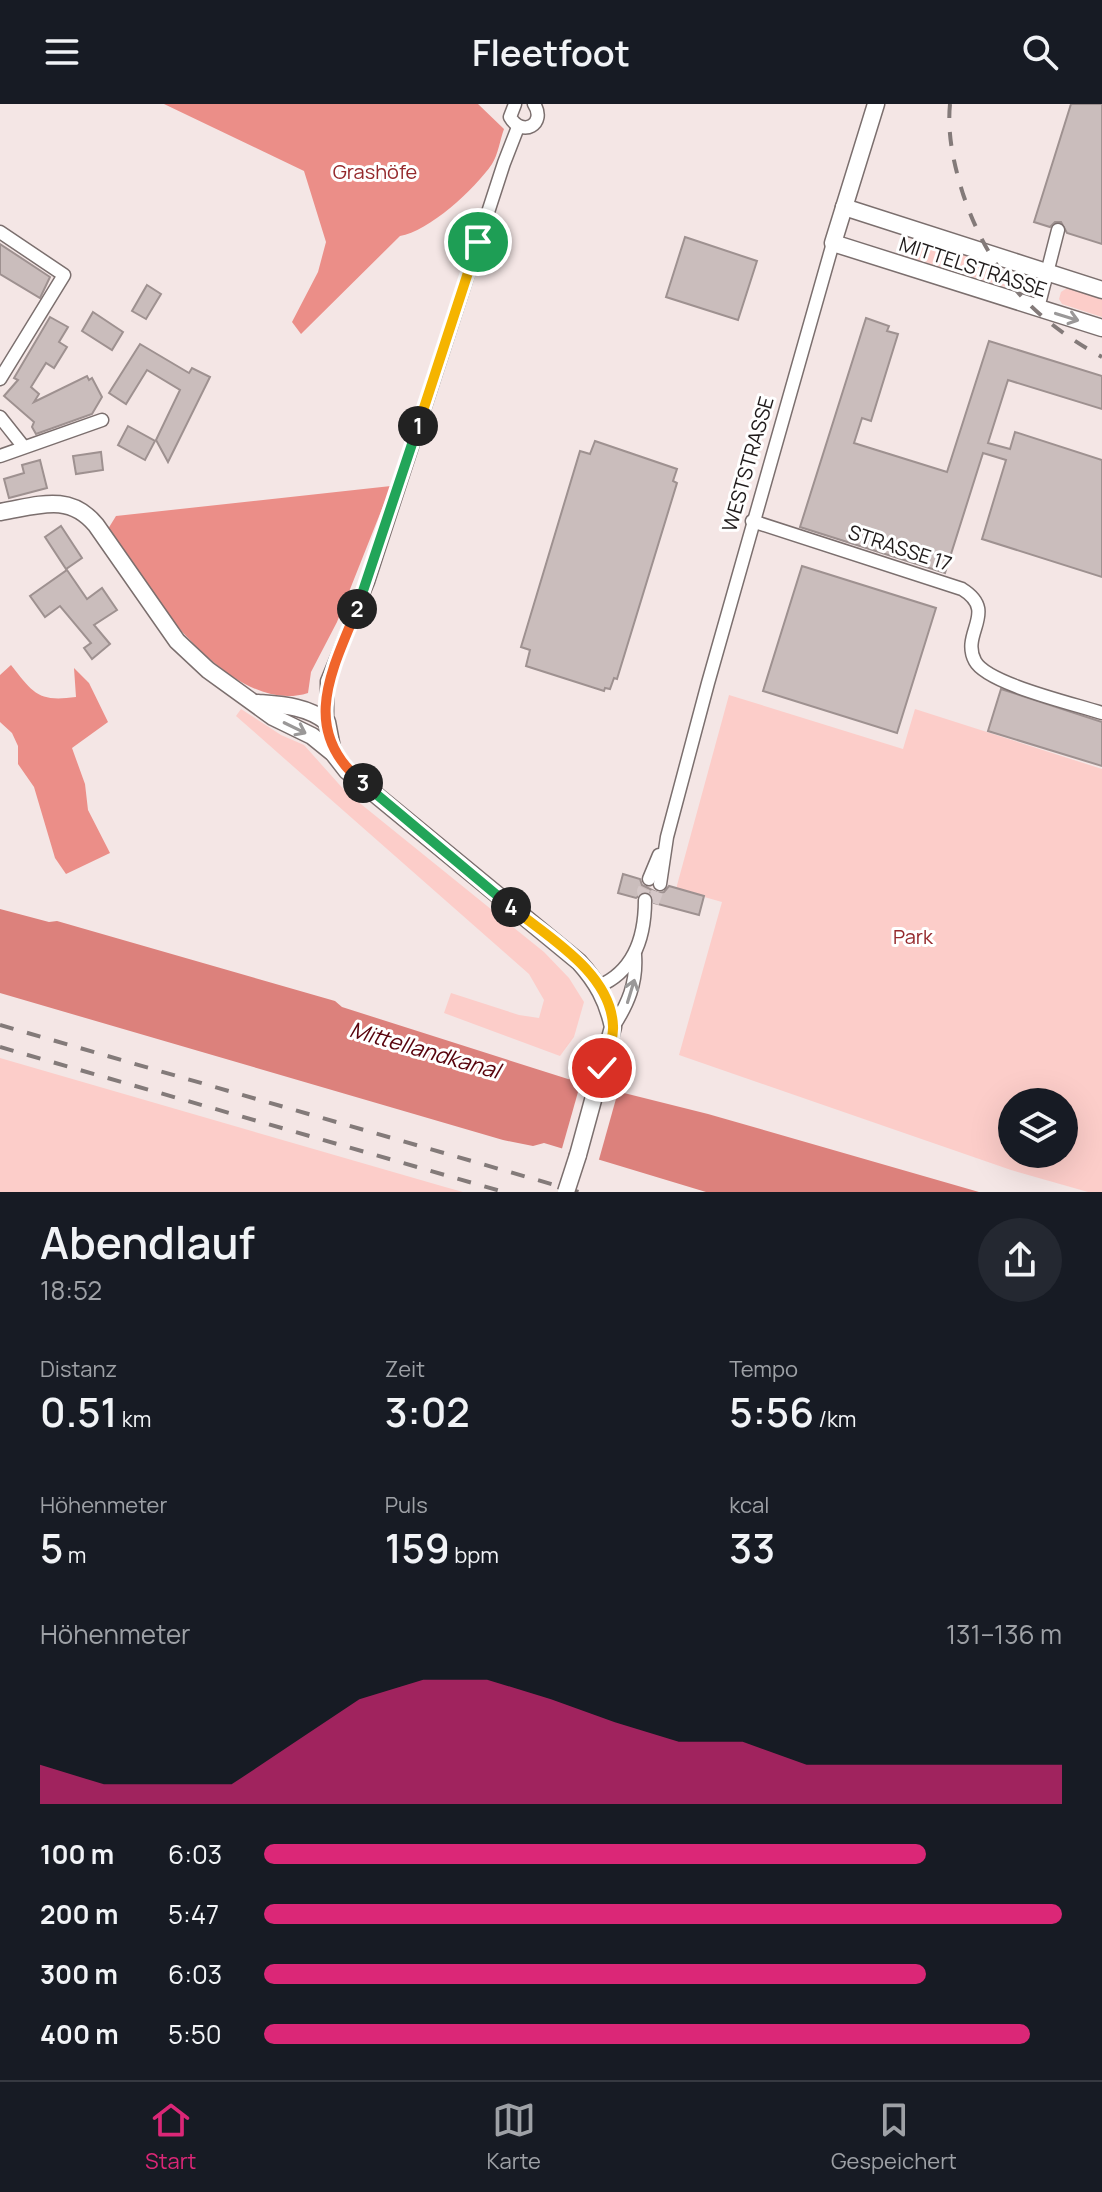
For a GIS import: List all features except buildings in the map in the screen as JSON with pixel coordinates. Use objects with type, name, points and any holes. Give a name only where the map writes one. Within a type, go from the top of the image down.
[{"type":"street","points":[[508,106],[512,122],[527,129],[537,122],[538,113],[534,104]]},
{"type":"street","name":"WESTSTRASSE","points":[[654,881],[752,521],[876,104]]},
{"type":"street","points":[[333,753],[327,722],[327,681],[368,582],[518,127]]},
{"type":"street","name":"MITTELSTRASSE","points":[[844,207],[1102,290]]},
{"type":"street","points":[[1038,308],[1058,230]]},
{"type":"street","points":[[0,232],[64,275],[0,379]]},
{"type":"street","name":"MITTELSTRASSE","points":[[833,243],[1102,328]]},
{"type":"street","points":[[0,417],[23,446]]},
{"type":"street","points":[[0,456],[102,420]]},
{"type":"street","points":[[0,512],[51,504],[82,509],[177,641],[208,670],[258,703],[273,717],[312,736],[333,753],[347,771],[579,962],[599,986],[613,1027]]},
{"type":"street","name":"STRASSE 17","points":[[752,521],[962,589],[974,597],[980,611],[971,645],[976,663],[992,678],[1102,713]]},
{"type":"street","points":[[258,703],[305,709],[327,722]]},
{"type":"street","points":[[599,986],[627,969],[649,902]]},
{"type":"street","points":[[566,1192],[613,1027],[626,1007],[636,974],[634,952]]},
{"type":"green space","name":"Grashöfe","points":[[164,104],[478,104],[504,129],[494,160],[474,185],[424,227],[400,236],[301,334],[292,322],[318,272],[326,242],[304,171]]},
{"type":"green space","points":[[918,241],[987,262],[1006,287],[912,258]]},
{"type":"green space","points":[[1067,288],[1102,298],[1102,317],[1062,304],[1059,299],[1061,292]]},
{"type":"green space","points":[[391,486],[337,622],[311,672],[308,693],[280,696],[251,687],[224,670],[172,621],[114,545],[108,529],[116,516]]},
{"type":"green space","points":[[11,665],[38,694],[53,698],[76,697],[74,668],[89,683],[108,722],[72,748],[85,784],[88,810],[110,853],[66,874],[55,858],[34,787],[18,764],[18,746],[12,733],[0,722],[0,675]]},
{"type":"green space","name":"Park","points":[[729,695],[903,749],[915,709],[1102,769],[1102,1192],[1088,1192],[1005,1168],[1078,1168],[1078,1088],[998,1088],[998,1165],[679,1055],[722,902],[676,889]]},
{"type":"green space","points":[[241,709],[281,735],[304,745],[346,792],[544,952],[569,978],[584,1002],[574,1037],[560,1056],[444,1013],[451,993],[519,1015],[539,1018],[544,1000],[529,974],[236,716]]},
{"type":"green space","points":[[0,1058],[445,1187],[463,1192],[0,1192]]},
{"type":"water","name":"Mittellandkanal","points":[[0,909],[49,922],[57,921],[335,1001],[342,1007],[568,1079],[708,1114],[979,1192],[706,1192],[544,1143],[533,1146],[503,1140],[0,993]]},
{"type":"pier","points":[[582,1078],[619,1088],[598,1163],[561,1152]]},
{"type":"tunnel","points":[[645,900],[643,891],[649,879]]},
{"type":"tunnel","points":[[653,903],[660,884]]},
{"type":"railway","points":[[950,104],[950,138],[957,172],[963,194],[986,246],[1000,269],[1034,309],[1102,357]]},
{"type":"railway","points":[[0,1025],[579,1192]]},
{"type":"railway","points":[[0,1047],[504,1192]]},
{"type":"route","points":[[478,242],[368,582],[327,681],[327,722],[333,753],[347,771],[579,962],[595,980],[608,1006],[613,1027],[602,1068]]}]
